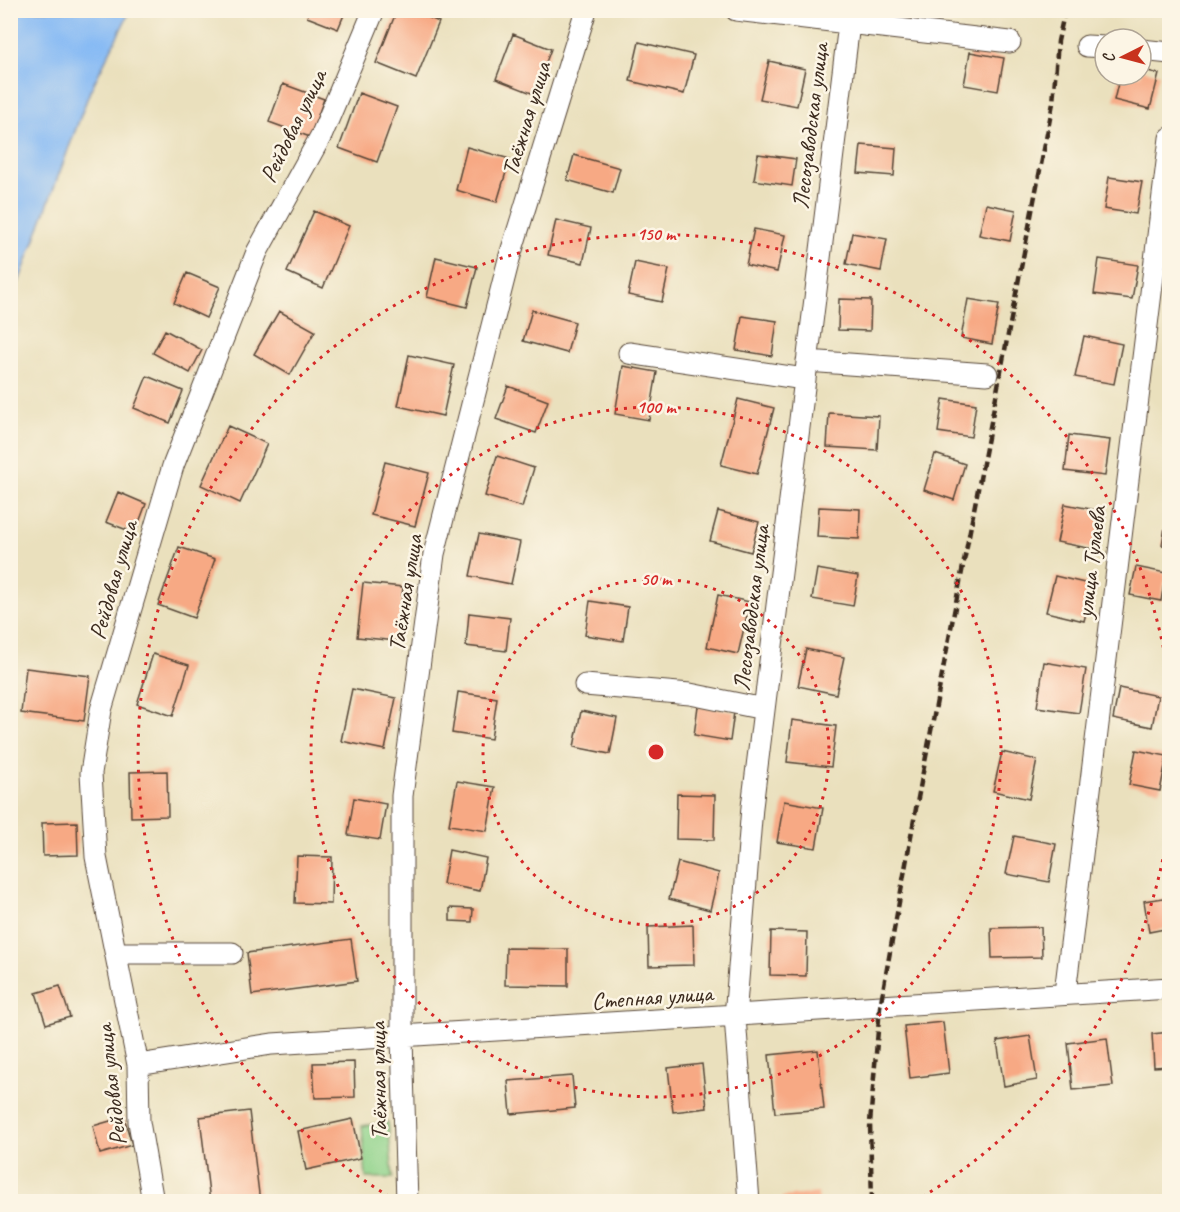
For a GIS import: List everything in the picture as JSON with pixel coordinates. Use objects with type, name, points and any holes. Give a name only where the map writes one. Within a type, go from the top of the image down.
[{"type":"street","name":"Рейдовая улица","points":[[153,1202],[139,1122],[138,1065],[96,858],[91,774],[101,711],[173,466],[257,252],[322,134],[374,10]]},
{"type":"street","name":"Таёжная улица","points":[[407,1202],[402,1038],[402,796],[435,554],[508,259],[586,10]]},
{"type":"street","points":[[736,10],[1010,42]]},
{"type":"street","name":"Лесозаводская улица","points":[[749,1202],[735,1017],[752,807],[849,24]]},
{"type":"street","points":[[1153,51],[1170,52]]},
{"type":"street","name":"улица Тулаева","points":[[1065,993],[1170,138]]},
{"type":"street","points":[[628,353],[805,370],[987,374]]},
{"type":"street","points":[[585,685],[690,694],[764,709]]},
{"type":"street","points":[[116,953],[232,953]]},
{"type":"street","name":"Степная улица","points":[[138,1065],[272,1044],[402,1038],[1065,993],[1170,988]]},
{"type":"green space","points":[[388,1122],[393,1178],[366,1178],[362,1126]]},
{"type":"water","points":[[11,10],[130,11],[90,91],[11,303]]},
{"type":"building","points":[[310,10],[346,10],[338,29],[307,17]]},
{"type":"building","points":[[397,10],[411,10],[439,22],[416,79],[376,63]]},
{"type":"building","points":[[513,34],[551,49],[534,94],[496,79]]},
{"type":"building","points":[[639,42],[694,55],[684,94],[630,81]]},
{"type":"building","points":[[970,52],[1004,58],[998,91],[964,85]]},
{"type":"building","points":[[769,61],[805,69],[797,106],[760,99]]},
{"type":"building","points":[[1153,72],[1159,74],[1150,109],[1114,100],[1117,87],[1153,87]]},
{"type":"building","points":[[283,84],[324,99],[310,137],[269,122]]},
{"type":"building","points":[[359,93],[397,107],[377,162],[339,148]]},
{"type":"building","points":[[861,145],[896,148],[894,176],[858,173]]},
{"type":"building","points":[[467,147],[510,159],[497,202],[456,190]]},
{"type":"building","points":[[758,154],[796,159],[792,186],[754,180]]},
{"type":"building","points":[[574,155],[620,168],[613,193],[567,180]]},
{"type":"building","points":[[1109,177],[1142,182],[1136,214],[1104,209]]},
{"type":"building","points":[[986,204],[1016,210],[1010,241],[979,235]]},
{"type":"building","points":[[314,211],[349,226],[323,288],[287,272]]},
{"type":"building","points":[[556,220],[591,228],[583,263],[548,255]]},
{"type":"building","points":[[754,229],[785,235],[777,272],[746,265]]},
{"type":"building","points":[[852,233],[887,239],[881,271],[846,264]]},
{"type":"building","points":[[436,257],[477,267],[467,307],[427,297]]},
{"type":"building","points":[[1099,259],[1138,265],[1132,299],[1094,294]]},
{"type":"building","points":[[635,262],[669,269],[662,302],[628,295]]},
{"type":"building","points":[[187,273],[220,287],[206,318],[174,303]]},
{"type":"building","points":[[839,299],[871,300],[870,331],[838,330]]},
{"type":"building","points":[[968,299],[999,304],[992,344],[961,338]]},
{"type":"building","points":[[532,310],[575,322],[567,353],[523,341]]},
{"type":"building","points":[[279,311],[315,331],[290,375],[254,354]]},
{"type":"building","points":[[742,316],[777,321],[772,356],[736,350]]},
{"type":"building","points":[[165,330],[202,350],[190,373],[153,353]]},
{"type":"building","points":[[1084,336],[1122,344],[1114,384],[1075,377]]},
{"type":"building","points":[[409,355],[454,365],[443,416],[398,406]]},
{"type":"building","points":[[623,366],[657,372],[649,420],[615,414]]},
{"type":"building","points":[[147,376],[183,391],[170,423],[134,408]]},
{"type":"building","points":[[508,386],[548,401],[536,433],[496,419]]},
{"type":"building","points":[[738,399],[774,408],[757,474],[721,465]]},
{"type":"building","points":[[943,399],[976,404],[971,437],[938,432]]},
{"type":"building","points":[[829,413],[879,416],[877,450],[827,447]]},
{"type":"building","points":[[228,426],[267,444],[240,503],[201,485]]},
{"type":"building","points":[[1069,435],[1110,440],[1105,476],[1065,471]]},
{"type":"building","points":[[935,454],[965,464],[954,500],[924,490]]},
{"type":"building","points":[[497,456],[534,468],[522,507],[485,496]]},
{"type":"building","points":[[385,462],[429,473],[415,526],[371,515]]},
{"type":"building","points":[[118,492],[146,504],[135,533],[106,522]]},
{"type":"building","points":[[1065,504],[1106,512],[1098,550],[1057,542]]},
{"type":"building","points":[[819,507],[860,509],[859,539],[817,537]]},
{"type":"building","points":[[1168,509],[1170,509],[1170,546],[1162,545]]},
{"type":"building","points":[[718,511],[759,522],[751,552],[710,541]]},
{"type":"building","points":[[479,534],[520,542],[511,584],[470,576]]},
{"type":"building","points":[[179,547],[215,559],[194,618],[158,605]]},
{"type":"building","points":[[1136,567],[1166,573],[1161,601],[1130,595]]},
{"type":"building","points":[[817,569],[858,576],[853,606],[812,599]]},
{"type":"building","points":[[1055,576],[1093,585],[1084,621],[1046,612]]},
{"type":"building","points":[[363,583],[403,587],[397,641],[357,637]]},
{"type":"building","points":[[718,595],[750,602],[738,654],[707,647]]},
{"type":"building","points":[[590,601],[628,607],[623,641],[585,635]]},
{"type":"building","points":[[469,613],[510,618],[506,651],[466,646]]},
{"type":"building","points":[[806,649],[844,657],[836,694],[798,686]]},
{"type":"building","points":[[153,654],[189,665],[173,716],[137,704]]},
{"type":"building","points":[[1044,662],[1086,669],[1079,713],[1037,707]]},
{"type":"building","points":[[26,668],[90,676],[84,721],[21,713]]},
{"type":"building","points":[[1119,688],[1158,696],[1152,727],[1113,719]]},
{"type":"building","points":[[352,689],[396,698],[385,750],[341,741]]},
{"type":"building","points":[[458,692],[497,698],[491,739],[452,733]]},
{"type":"building","points":[[698,706],[734,712],[730,741],[694,735]]},
{"type":"building","points":[[581,711],[617,718],[610,754],[574,747]]},
{"type":"building","points":[[792,720],[836,726],[831,767],[787,762]]},
{"type":"building","points":[[1136,750],[1167,756],[1160,791],[1129,785]]},
{"type":"building","points":[[1002,752],[1037,760],[1029,799],[993,791]]},
{"type":"building","points":[[167,771],[168,816],[131,817],[130,772]]},
{"type":"building","points":[[457,781],[495,787],[487,831],[449,825]]},
{"type":"building","points":[[677,794],[715,795],[714,840],[676,839]]},
{"type":"building","points":[[354,798],[386,804],[380,840],[348,835]]},
{"type":"building","points":[[784,801],[823,808],[816,848],[777,842]]},
{"type":"building","points":[[77,822],[78,855],[43,856],[42,823]]},
{"type":"building","points":[[1014,836],[1056,844],[1049,882],[1006,874]]},
{"type":"building","points":[[449,850],[486,858],[480,891],[443,884]]},
{"type":"building","points":[[297,856],[332,857],[331,904],[295,903]]},
{"type":"building","points":[[678,862],[719,873],[710,910],[669,899]]},
{"type":"building","points":[[1170,897],[1170,928],[1149,932],[1144,901]]},
{"type":"building","points":[[450,908],[473,909],[472,922],[450,921]]},
{"type":"building","points":[[693,925],[694,965],[649,966],[648,927]]},
{"type":"building","points":[[1041,927],[1042,957],[992,958],[991,928]]},
{"type":"building","points":[[771,931],[807,932],[806,976],[770,975]]},
{"type":"building","points":[[351,939],[357,981],[252,995],[247,953]]},
{"type":"building","points":[[506,948],[568,949],[568,986],[505,985]]},
{"type":"building","points":[[60,986],[70,1017],[46,1024],[36,993]]},
{"type":"building","points":[[943,1022],[949,1073],[910,1078],[904,1026]]},
{"type":"building","points":[[1170,1032],[1170,1066],[1154,1067],[1152,1034]]},
{"type":"building","points":[[1030,1036],[1037,1080],[1004,1086],[997,1041]]},
{"type":"building","points":[[1107,1038],[1113,1086],[1073,1090],[1068,1043]]},
{"type":"building","points":[[818,1050],[824,1109],[775,1113],[769,1055]]},
{"type":"building","points":[[354,1062],[355,1097],[315,1098],[313,1063]]},
{"type":"building","points":[[702,1064],[707,1108],[673,1112],[668,1068]]},
{"type":"building","points":[[572,1076],[575,1108],[511,1114],[508,1081]]},
{"type":"building","points":[[249,1111],[260,1202],[210,1202],[200,1117]]},
{"type":"building","points":[[124,1117],[132,1145],[100,1154],[93,1126]]},
{"type":"building","points":[[353,1119],[361,1158],[306,1170],[298,1131]]},
{"type":"building","points":[[818,1193],[819,1202],[782,1202],[782,1197]]},
{"type":"railway","points":[[872,1202],[870,1123],[880,1007],[917,803],[1053,103],[1058,41],[1065,10]]}]
